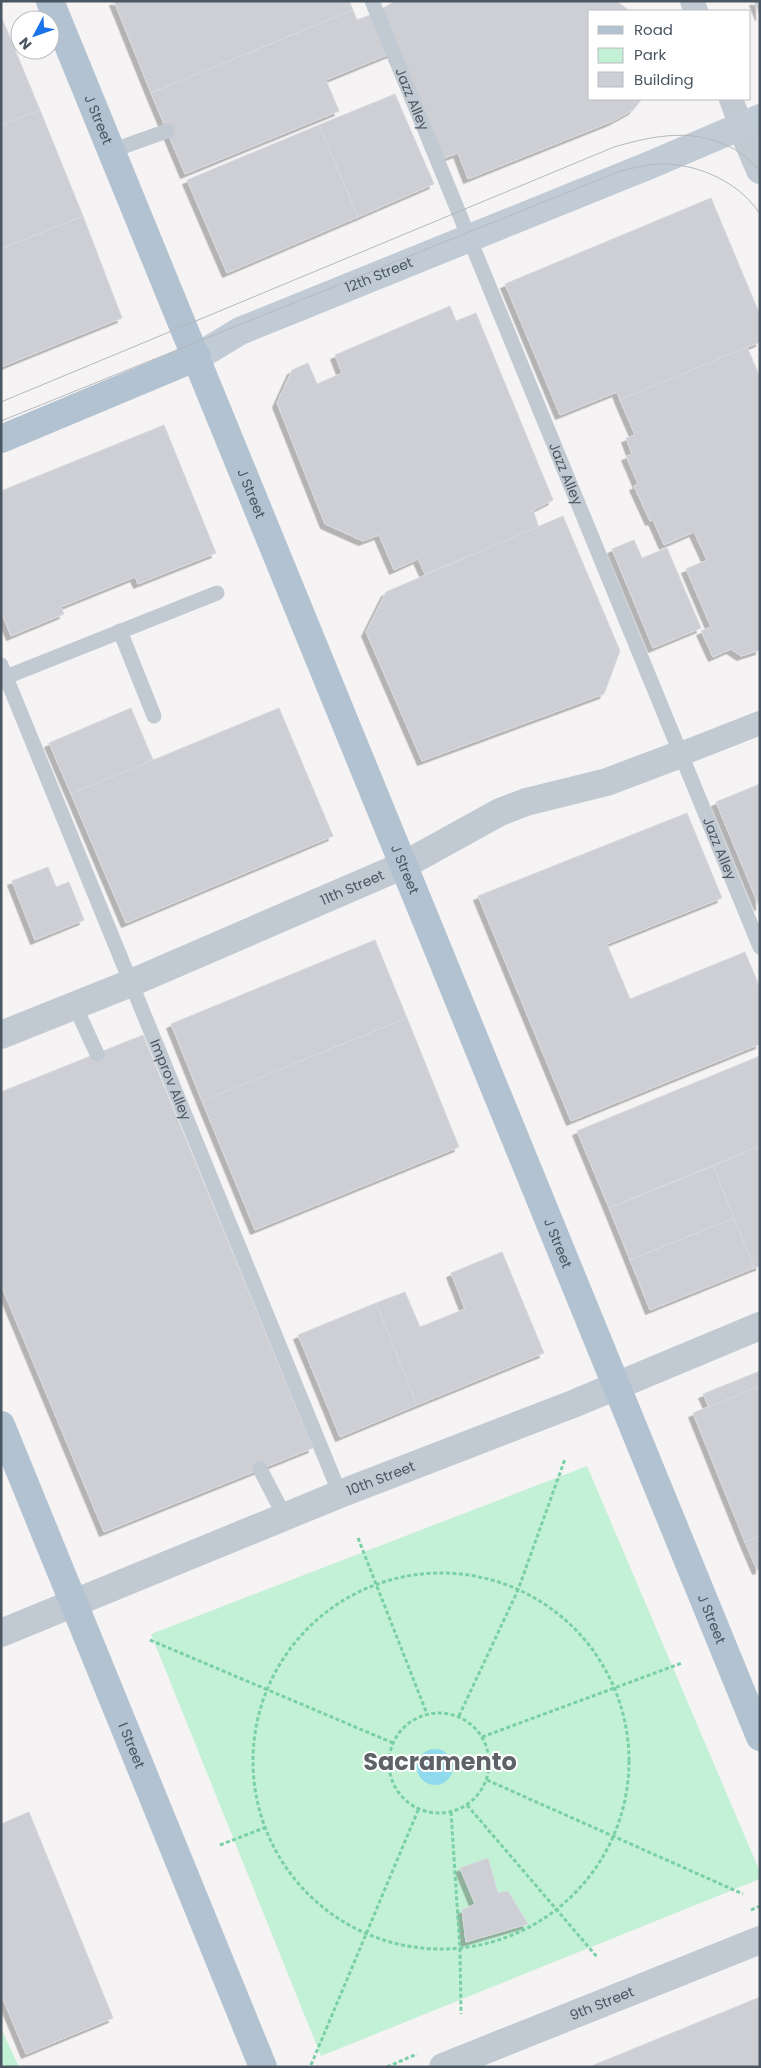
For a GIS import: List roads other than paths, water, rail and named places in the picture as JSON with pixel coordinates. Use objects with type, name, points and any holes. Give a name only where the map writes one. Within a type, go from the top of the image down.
[{"type":"main road","name":"J Street","points":[[50,1],[760,1737]]},
{"type":"main road","name":"12th Street","points":[[1,439],[197,358],[240,331],[751,122]]},
{"type":"main road","name":"I Street","points":[[1,1425],[263,2067]]},
{"type":"street","points":[[732,100],[751,122],[760,170]]},
{"type":"street","name":"11th Street","points":[[1,1035],[131,983],[404,865],[500,812],[526,802],[607,782],[760,723]]},
{"type":"street","name":"10th Street","points":[[1,1633],[340,1494],[760,1326]]},
{"type":"street","name":"9th Street","points":[[444,2067],[760,1940]]},
{"type":"lane","name":"Jazz Alley","points":[[372,1],[760,947]]},
{"type":"lane","points":[[112,152],[167,131]]},
{"type":"lane","points":[[4,671],[120,631],[217,592]]},
{"type":"lane","points":[[120,631],[154,716]]},
{"type":"lane","name":"Improv Alley","points":[[4,671],[340,1494]]},
{"type":"lane","points":[[75,1006],[97,1054]]},
{"type":"lane","points":[[260,1469],[285,1517]]},
{"type":"water","points":[[435,1749],[442,1750],[448,1754],[452,1760],[452,1774],[448,1780],[442,1784],[435,1785],[428,1784],[422,1780],[418,1774],[417,1767],[418,1760],[422,1754],[428,1750]]},
{"type":"tram line","points":[[1,402],[614,147],[645,139],[675,135],[706,138],[736,150],[760,170]]},
{"type":"tram line","points":[[1,421],[618,172],[648,165],[663,164],[695,169],[711,174],[739,191],[760,214]]},
{"type":"district","name":"Sacramento","points":[[440,1762]]}]
